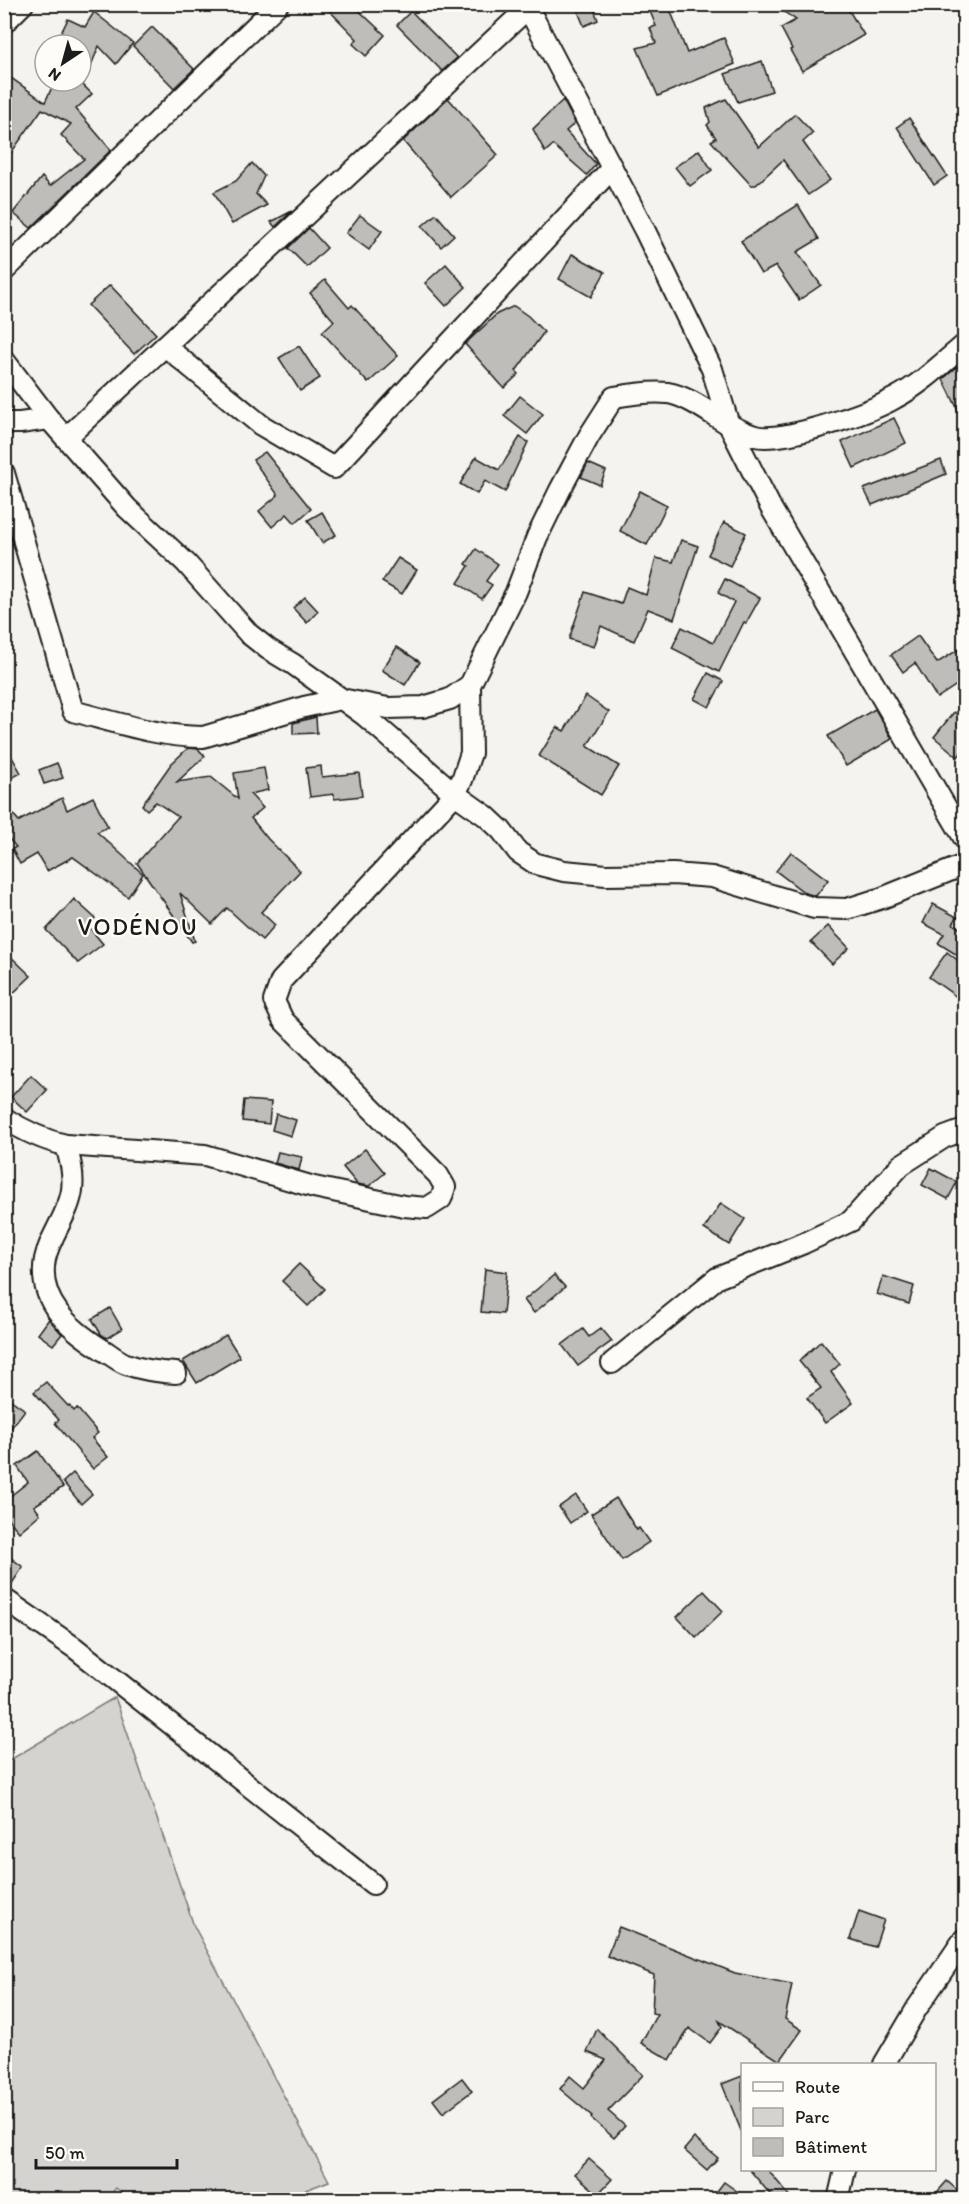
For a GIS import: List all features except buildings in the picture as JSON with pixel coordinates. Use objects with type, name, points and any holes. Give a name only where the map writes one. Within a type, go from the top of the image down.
[{"type":"street","points":[[4,22],[23,4]]},
{"type":"street","points":[[4,271],[278,4]]},
{"type":"street","points":[[66,438],[527,7],[612,168],[712,369],[729,425],[771,508],[964,838]]},
{"type":"street","points":[[165,346],[261,425],[334,468],[612,168]]},
{"type":"street","points":[[4,1118],[34,1136],[66,1145],[205,1155],[314,1187],[404,1206],[427,1208],[441,1199],[445,1187],[438,1174],[283,1020],[274,1001],[281,981],[455,795],[471,753],[470,685],[516,592],[537,537],[589,436],[614,397],[642,393],[670,393],[698,406],[729,425],[756,436],[778,437],[799,433],[895,399],[964,345]]},
{"type":"street","points":[[4,360],[49,419],[127,508],[202,580],[249,634],[364,715],[455,795],[486,816],[501,830],[518,852],[536,864],[564,871],[585,873],[712,877],[814,908],[847,909],[882,898],[964,864]]},
{"type":"street","points":[[4,423],[49,419]]},
{"type":"street","points":[[4,473],[73,711],[130,726],[189,737],[202,737],[304,707],[341,699],[388,708],[423,707],[450,699],[470,685]]},
{"type":"street","points":[[612,1363],[717,1278],[804,1243],[850,1221],[901,1165],[945,1137],[964,1130]]},
{"type":"street","points":[[66,1145],[73,1176],[72,1192],[50,1243],[45,1261],[46,1286],[50,1302],[67,1324],[124,1363],[146,1371],[176,1373]]},
{"type":"street","points":[[4,1599],[75,1648],[373,1884]]},
{"type":"street","points":[[885,2063],[917,2008],[964,1939]]},
{"type":"street","points":[[838,2199],[845,2171]]},
{"type":"green space","points":[[115,1697],[194,1926],[329,2181],[282,2199],[129,2199],[116,2188],[107,2199],[5,2199],[5,1763]]},
{"type":"district","name":"VODÉNOU","points":[[138,926]]}]
